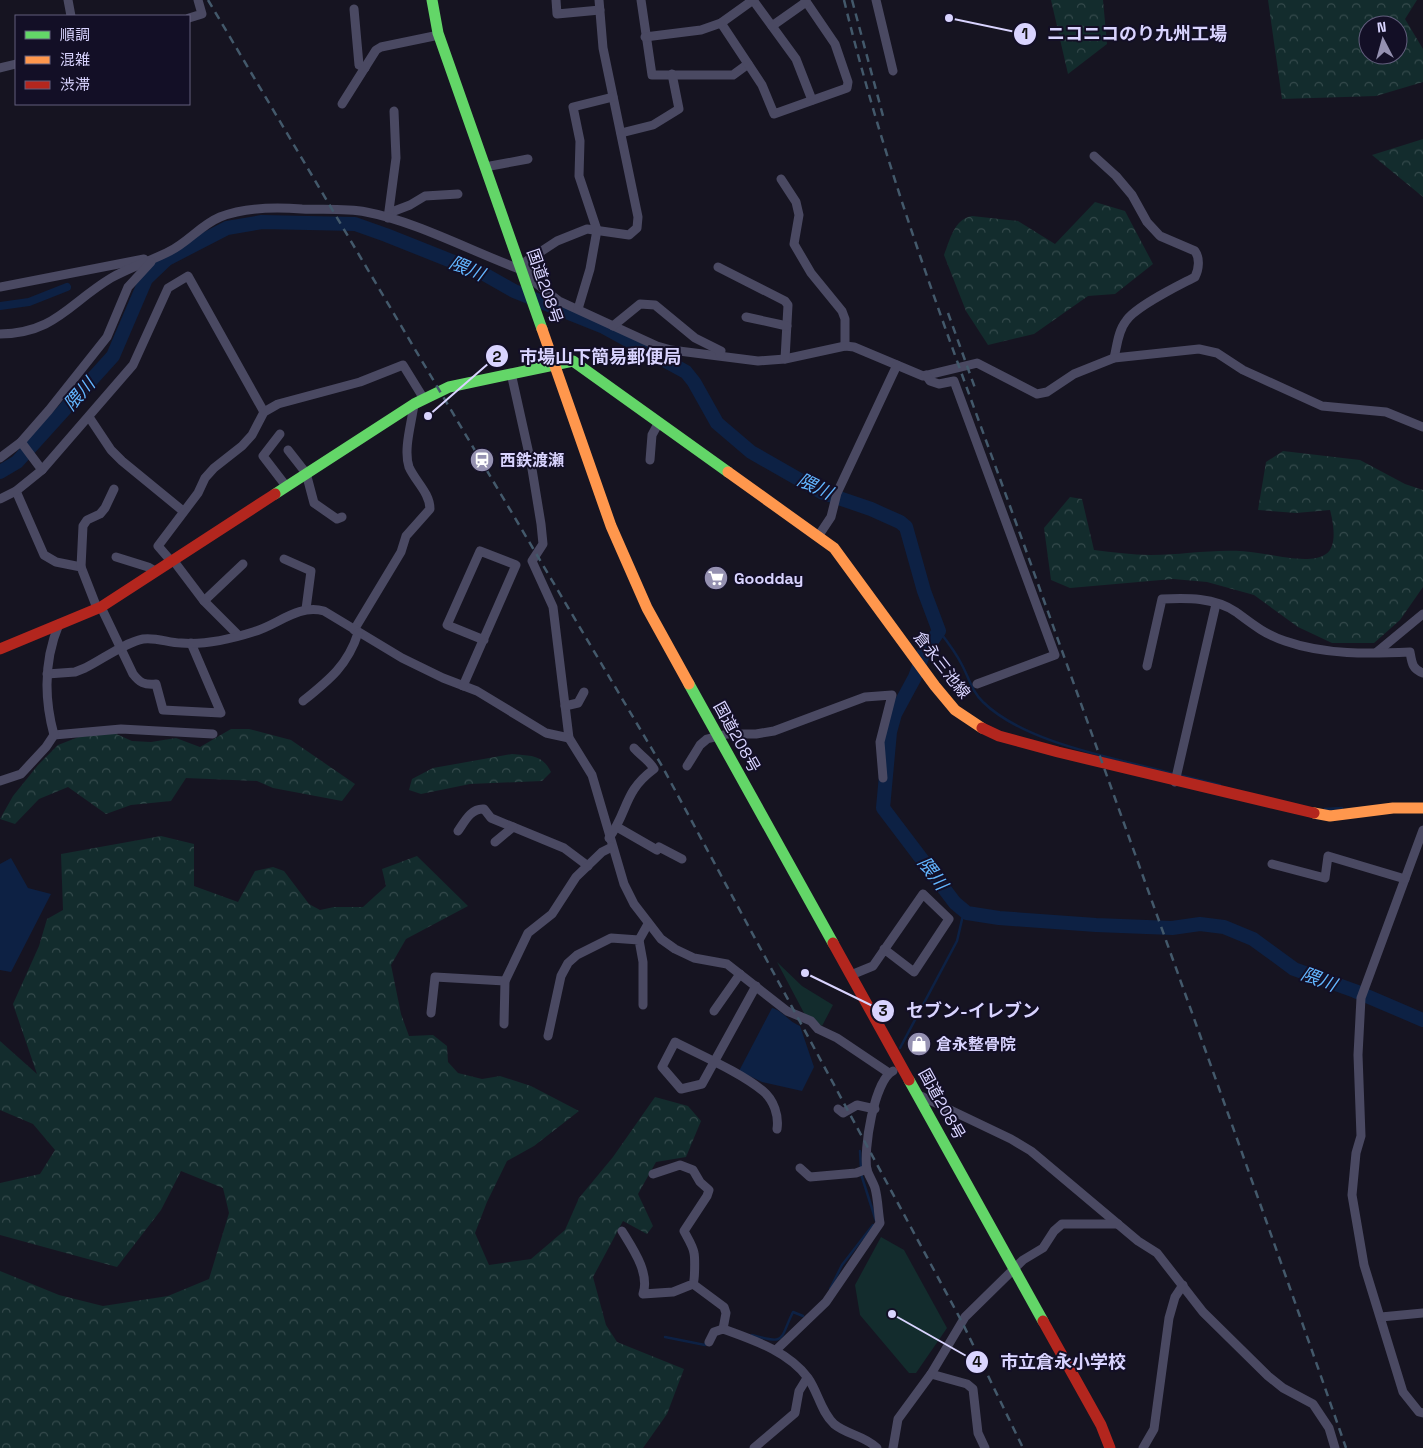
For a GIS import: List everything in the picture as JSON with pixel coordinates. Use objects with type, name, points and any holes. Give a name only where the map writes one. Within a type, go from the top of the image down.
[{"type":"main road","name":"国道208号","points":[[432,0],[439,35],[523,267],[582,444],[628,566],[647,608],[1101,1425],[1110,1448]]},
{"type":"main road","name":"倉永三池線","points":[[555,366],[573,361],[819,535],[846,562],[935,686],[955,710],[976,726],[999,736],[1174,782],[1298,811],[1330,816],[1394,808],[1423,808]]},
{"type":"main road","points":[[0,648],[99,607],[419,402],[449,387],[511,373],[555,366]]},
{"type":"street","points":[[68,0],[71,15]]},
{"type":"street","points":[[190,18],[202,14],[198,0]]},
{"type":"street","points":[[556,0],[557,14],[600,10]]},
{"type":"street","points":[[523,267],[557,241],[588,229],[629,235],[634,233],[639,223],[603,48],[599,0]]},
{"type":"street","points":[[641,0],[652,75],[733,74],[748,64]]},
{"type":"street","points":[[645,37],[701,30],[721,23],[753,0],[796,59],[812,100]]},
{"type":"street","points":[[876,0],[893,71]]},
{"type":"street","points":[[721,23],[762,85],[774,114],[846,88],[848,82],[835,44],[805,1],[772,26]]},
{"type":"street","points":[[354,9],[360,65],[365,68]]},
{"type":"street","points":[[342,104],[376,50],[381,46],[439,35]]},
{"type":"street","points":[[0,68],[15,64]]},
{"type":"street","points":[[621,134],[653,125],[679,109],[672,74]]},
{"type":"street","points":[[578,309],[590,269],[597,230],[579,176],[580,141],[573,107],[613,97]]},
{"type":"street","points":[[388,215],[396,158],[394,111]]},
{"type":"street","points":[[1094,156],[1116,176],[1132,195],[1147,222],[1160,236],[1195,251],[1198,255],[1195,277],[1140,308],[1126,320],[1121,330],[1114,358]]},
{"type":"street","points":[[486,167],[528,159]]},
{"type":"street","points":[[780,178],[796,202],[799,214],[794,244],[811,273],[842,311],[845,319],[845,346]]},
{"type":"street","points":[[388,215],[425,196],[458,194]]},
{"type":"street","points":[[0,334],[18,334],[47,325],[98,286],[171,250],[207,224],[236,213],[279,208],[345,210],[388,215],[523,267],[536,284],[559,300],[613,326],[671,350],[758,361],[785,359],[845,346],[854,347],[896,365],[926,375],[977,363],[1038,394],[1047,392],[1074,374],[1114,358],[1188,350],[1209,350],[1243,370],[1322,406],[1386,412],[1423,427]]},
{"type":"street","points":[[0,287],[156,257]]},
{"type":"street","points":[[0,458],[23,444],[107,337],[128,287],[134,278],[156,257]]},
{"type":"street","points":[[718,267],[785,301],[788,305],[785,359]]},
{"type":"street","points":[[0,499],[16,491],[42,470],[134,365],[168,288],[188,276],[264,412]]},
{"type":"street","points":[[613,326],[640,304],[655,305],[695,338],[721,351],[720,355]]},
{"type":"street","points":[[746,317],[787,326]]},
{"type":"street","points":[[238,636],[204,601],[172,560],[158,546],[214,468],[242,446],[252,435],[264,412],[278,404],[360,382],[403,365],[419,402],[407,446],[408,460],[410,468],[430,502],[430,509],[406,536],[401,552],[356,631],[354,645],[335,676],[304,701]]},
{"type":"street","points":[[819,535],[830,517],[837,493],[896,365]]},
{"type":"street","points":[[511,373],[540,512],[543,544],[532,561],[553,608],[569,738],[592,775],[624,884],[634,904],[661,939],[675,949],[694,958],[727,964],[787,1011],[811,1021],[818,1029],[837,1038],[889,1073]]},
{"type":"street","points":[[926,375],[930,381],[939,384],[954,381],[1054,655],[977,684]]},
{"type":"street","points":[[89,417],[111,450],[183,512]]},
{"type":"street","points":[[650,460],[652,434],[659,422]]},
{"type":"street","points":[[280,434],[263,456],[286,486]]},
{"type":"street","points":[[23,444],[42,470]]},
{"type":"street","points":[[288,450],[306,473],[314,503],[337,519],[342,517]]},
{"type":"street","points":[[114,488],[105,508],[100,514],[87,520],[83,526],[81,567],[99,607],[140,682],[146,685],[156,684],[163,710],[221,713],[191,643]]},
{"type":"street","points":[[16,491],[44,555],[56,562],[81,567]]},
{"type":"street","points":[[463,686],[484,640],[516,565],[480,551],[447,625],[484,640]]},
{"type":"street","points":[[116,557],[148,567],[155,572]]},
{"type":"street","points":[[284,559],[311,571],[306,609]]},
{"type":"street","points":[[204,601],[243,564]]},
{"type":"street","points":[[1147,666],[1162,599],[1197,598],[1235,612],[1265,634],[1286,642],[1318,650],[1410,652],[1412,666],[1416,671],[1423,673]]},
{"type":"street","points":[[1174,782],[1216,604]]},
{"type":"street","points":[[47,674],[75,672],[143,640],[191,643],[238,636],[271,626],[297,611],[306,609],[324,611],[402,658],[477,691],[546,733],[569,738]]},
{"type":"street","points":[[1377,652],[1423,614]]},
{"type":"street","points":[[54,735],[48,716],[47,674],[50,645],[59,624]]},
{"type":"street","points":[[565,706],[578,703],[584,692]]},
{"type":"street","points":[[687,766],[700,745],[707,738],[718,735],[774,731],[865,697],[892,695],[880,742],[883,778]]},
{"type":"street","points":[[54,735],[121,729],[213,734]]},
{"type":"street","points":[[0,782],[21,774],[46,747],[54,735]]},
{"type":"street","points":[[504,1024],[505,980],[528,933],[552,914],[576,877],[611,843],[635,786],[654,769],[634,748]]},
{"type":"street","points":[[458,831],[471,813],[478,809],[484,809],[491,818],[564,848],[588,866]]},
{"type":"street","points":[[495,842],[513,827]]},
{"type":"street","points":[[617,827],[657,850],[659,847],[682,859]]},
{"type":"street","points":[[1423,830],[1361,998],[1358,1055],[1361,1136],[1356,1153],[1352,1195],[1364,1265],[1403,1392],[1419,1412],[1423,1413]]},
{"type":"street","points":[[1272,864],[1325,878],[1328,856],[1405,879]]},
{"type":"street","points":[[851,975],[873,966],[884,949],[923,894],[949,919],[914,972],[884,949]]},
{"type":"street","points":[[643,1005],[643,962],[639,940],[648,924]]},
{"type":"street","points":[[548,1036],[561,976],[568,963],[577,954],[611,938],[639,940]]},
{"type":"street","points":[[714,1011],[740,974]]},
{"type":"street","points":[[431,1013],[435,977],[505,980]]},
{"type":"street","points":[[756,986],[714,1062],[702,1084],[681,1089],[662,1067],[675,1042],[714,1062],[764,1092],[778,1116],[777,1129]]},
{"type":"street","points":[[776,1350],[826,1302],[880,1223],[875,1188],[867,1169],[867,1144],[878,1090],[889,1073],[902,1067]]},
{"type":"street","points":[[918,1095],[1024,1147],[1138,1242],[1158,1254],[1203,1312],[1268,1376],[1283,1388],[1313,1404],[1329,1428],[1335,1448]]},
{"type":"street","points":[[838,1109],[843,1113],[857,1105],[875,1109]]},
{"type":"street","points":[[622,1231],[642,1270],[645,1287],[639,1295],[673,1292],[693,1284],[696,1278],[693,1264],[694,1253],[684,1230],[709,1190],[700,1182],[693,1170],[680,1165],[653,1174]]},
{"type":"street","points":[[800,1168],[810,1177],[825,1178],[844,1173],[856,1173],[867,1169]]},
{"type":"street","points":[[893,1448],[898,1419],[931,1374],[965,1316],[1032,1253],[1043,1248],[1054,1231],[1062,1224],[1118,1224]]},
{"type":"street","points":[[693,1284],[724,1307],[726,1313],[723,1330]]},
{"type":"street","points":[[1142,1448],[1154,1428],[1170,1318],[1175,1296],[1183,1285]]},
{"type":"street","points":[[1381,1317],[1423,1313]]},
{"type":"street","points":[[709,1342],[714,1332],[723,1330],[776,1350],[807,1378],[829,1419],[836,1426],[869,1440],[877,1448]]},
{"type":"street","points":[[931,1374],[967,1384],[974,1389],[978,1433],[986,1448]]},
{"type":"street","points":[[754,1448],[795,1413],[799,1391],[807,1378]]},
{"type":"green space","points":[[1051,0],[1103,0],[1107,44],[1068,74]]},
{"type":"green space","points":[[1268,0],[1417,0],[1408,15],[1358,15],[1358,65],[1408,65],[1408,24],[1423,49],[1423,82],[1376,96],[1282,99]]},
{"type":"green space","points":[[1423,139],[1423,197],[1372,155]]},
{"type":"green space","points":[[1095,202],[1125,211],[1153,264],[1115,294],[1088,296],[1034,334],[988,345],[966,311],[944,255],[957,226],[961,221],[972,216],[1018,221],[1055,244]]},
{"type":"green space","points":[[1283,451],[1360,460],[1405,484],[1423,490],[1423,587],[1400,620],[1374,643],[1332,643],[1298,627],[1254,595],[1207,582],[1173,579],[1070,588],[1051,580],[1044,528],[1070,497],[1082,499],[1094,550],[1151,555],[1245,551],[1302,559],[1311,559],[1326,554],[1330,550],[1333,539],[1330,510],[1296,513],[1258,510],[1266,462]]},
{"type":"green space","points":[[231,729],[249,729],[291,740],[355,784],[342,801],[273,788],[257,781],[186,778],[171,801],[131,805],[106,814],[68,787],[39,799],[15,824],[0,819],[13,796],[38,765],[58,745],[81,736],[114,733],[132,741],[151,742],[176,738],[200,747]]},
{"type":"green space","points":[[512,754],[540,759],[548,766],[551,772],[542,781],[470,784],[421,794],[409,790],[412,779],[433,768]]},
{"type":"green space","points":[[161,836],[194,844],[194,886],[238,902],[255,871],[273,867],[284,871],[309,904],[320,910],[334,907],[363,907],[386,886],[382,869],[417,856],[468,906],[406,939],[391,965],[401,1014],[409,1036],[433,1035],[447,1046],[448,1062],[458,1073],[482,1079],[500,1076],[531,1086],[579,1111],[534,1146],[507,1161],[487,1202],[475,1233],[489,1265],[531,1259],[565,1230],[579,1198],[613,1157],[655,1097],[688,1106],[701,1121],[686,1157],[656,1162],[638,1194],[653,1226],[647,1234],[623,1221],[593,1277],[606,1325],[617,1342],[684,1369],[667,1414],[643,1448],[0,1448],[0,1271],[59,1295],[103,1306],[168,1296],[209,1279],[229,1213],[223,1188],[181,1171],[161,1210],[117,1267],[0,1235],[0,1183],[40,1174],[55,1150],[33,1124],[0,1110],[0,1041],[37,1074],[13,1004],[39,946],[47,919],[63,910],[61,854]]},
{"type":"green space","points":[[777,962],[802,986],[833,1005],[822,1026],[804,1013]]},
{"type":"green space","points":[[881,1237],[904,1250],[947,1328],[916,1373],[909,1373],[860,1315],[855,1285]]},
{"type":"water","points":[[11,858],[28,888],[51,894],[11,972],[0,970],[0,864]]},
{"type":"water","points":[[772,1008],[800,1026],[814,1067],[802,1091],[762,1082],[739,1071]]},
{"type":"waterway","name":"隈川","points":[[0,472],[17,462],[113,356],[146,279],[167,259],[227,228],[262,222],[355,224],[386,235],[484,274],[514,291],[604,327],[686,372],[694,382],[717,423],[751,452],[821,492],[871,509],[900,522],[906,527],[924,591],[939,631],[924,652],[915,677],[895,714],[890,732],[883,808],[955,903],[967,913],[999,918],[1096,925],[1172,928],[1200,924],[1224,927],[1253,939],[1294,969],[1355,991],[1423,1020]]},
{"type":"waterway","points":[[0,306],[29,302],[67,287]]},
{"type":"waterway","points":[[939,631],[957,656],[976,694],[1001,716],[1023,729],[1073,748],[1174,774]]},
{"type":"waterway","points":[[1179,775],[1220,785]]},
{"type":"waterway","points":[[1325,809],[1342,808]]},
{"type":"waterway","points":[[900,1048],[957,941],[964,911]]},
{"type":"waterway","points":[[860,1151],[861,1168]]},
{"type":"waterway","points":[[861,1174],[876,1221]]},
{"type":"waterway","points":[[830,1289],[842,1265],[873,1225]]},
{"type":"waterway","points":[[752,1335],[777,1340],[783,1334],[793,1312],[803,1316]]},
{"type":"waterway","points":[[665,1337],[705,1345],[706,1342]]},
{"type":"railway","points":[[208,0],[662,766],[962,1322],[1023,1448]]},
{"type":"railway","points":[[844,0],[884,145],[931,288],[1191,1009],[1346,1448]]},
{"type":"railway","points":[[852,0],[883,116]]},
{"type":"railway","points":[[948,313],[975,388]]},
{"type":"traffic: fast","points":[[432,0],[438,33],[542,329]]},
{"type":"traffic: fast","points":[[275,494],[414,404],[449,387],[573,361],[728,472]]},
{"type":"traffic: fast","points":[[689,684],[833,943]]},
{"type":"traffic: fast","points":[[909,1080],[1043,1321]]},
{"type":"traffic: slow","points":[[542,329],[611,526],[647,608],[689,684]]},
{"type":"traffic: slow","points":[[728,472],[834,548],[935,686],[955,710],[982,728]]},
{"type":"traffic: slow","points":[[1314,813],[1330,816],[1393,808],[1423,808]]},
{"type":"traffic: jam","points":[[0,649],[101,607],[275,494]]},
{"type":"traffic: jam","points":[[982,728],[999,736],[1058,752],[1314,813]]},
{"type":"traffic: jam","points":[[833,943],[909,1080]]},
{"type":"traffic: jam","points":[[1043,1321],[1101,1425],[1110,1448]]},
{"type":"place","name":"ニコニコのり九州工場","points":[[949,18]]},
{"type":"place","name":"市場山下簡易郵便局","points":[[428,416]]},
{"type":"place","name":"西鉄渡瀬","points":[[482,460]]},
{"type":"place","name":"Goodday","points":[[716,578]]},
{"type":"place","name":"セブン-イレブン","points":[[805,973]]},
{"type":"place","name":"倉永整骨院","points":[[919,1044]]},
{"type":"place","name":"市立倉永小学校","points":[[892,1314]]}]
